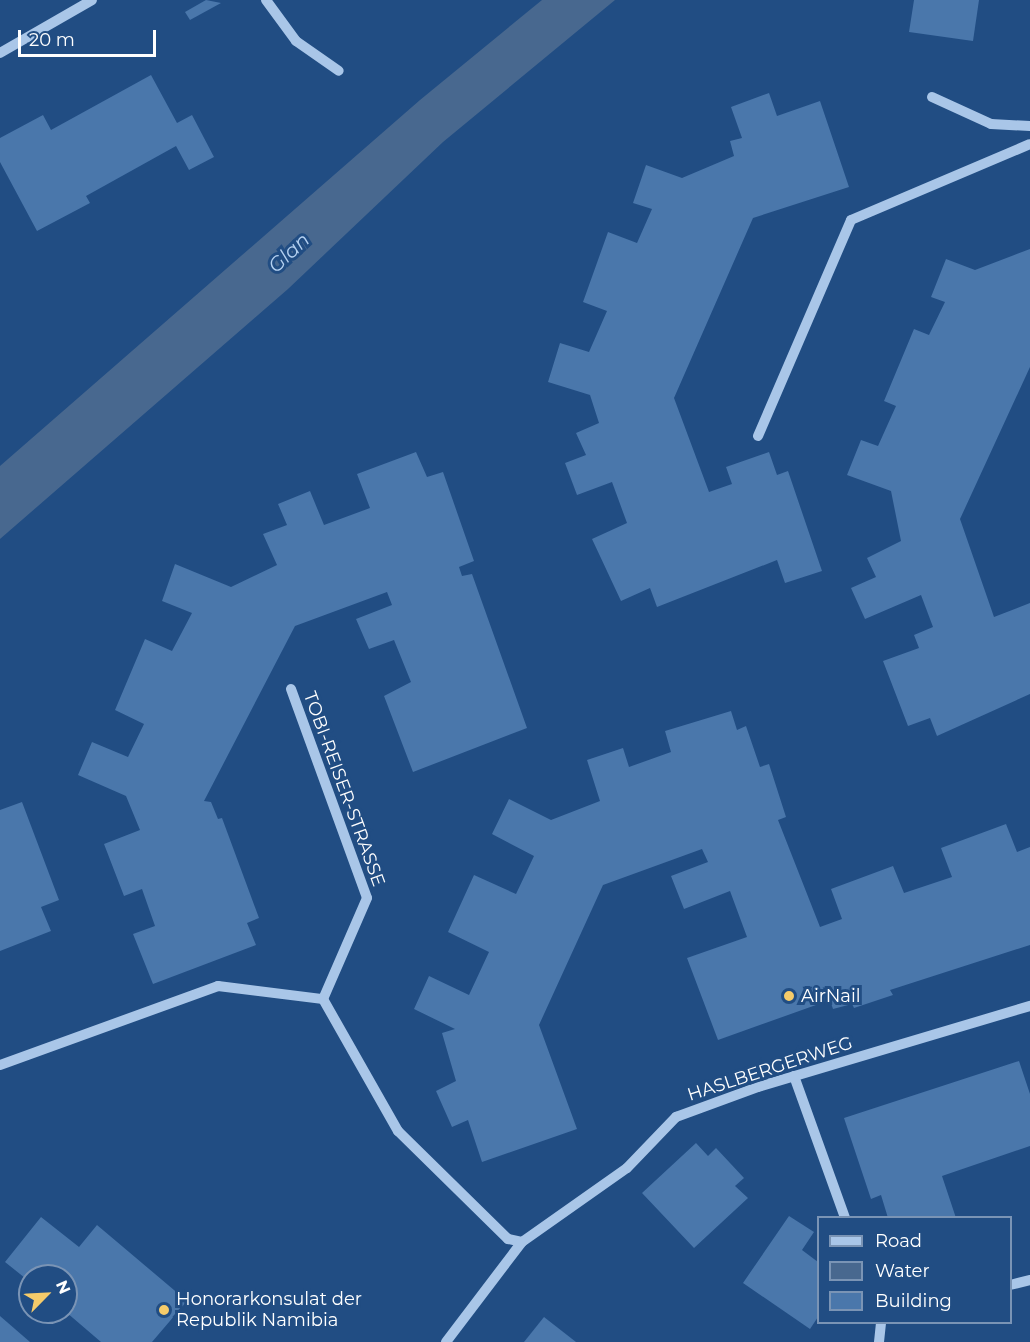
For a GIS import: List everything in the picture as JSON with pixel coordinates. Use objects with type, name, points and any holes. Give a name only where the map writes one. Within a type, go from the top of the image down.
[{"type":"street","points":[[0,53],[92,0]]},
{"type":"street","points":[[266,0],[296,41],[339,70]]},
{"type":"street","points":[[932,97],[991,124],[1030,126]]},
{"type":"street","points":[[758,436],[851,220],[1030,144]]},
{"type":"street","name":"TOBI-REISER-STRASSE","points":[[291,689],[367,898],[323,999]]},
{"type":"street","points":[[0,1065],[218,986],[323,999],[398,1131],[508,1239],[522,1242]]},
{"type":"street","name":"HASLBERGERWEG","points":[[446,1342],[522,1242],[627,1168],[676,1118],[794,1077],[1030,1006]]},
{"type":"street","points":[[794,1077],[844,1216]]},
{"type":"street","points":[[1012,1286],[1030,1280]]},
{"type":"street","points":[[879,1342],[881,1324]]},
{"type":"water","name":"Glan","points":[[542,0],[615,0],[443,142],[288,289],[0,539],[0,466],[420,100]]},
{"type":"building","points":[[206,0],[221,3],[190,20],[185,12]]},
{"type":"building","points":[[914,0],[979,0],[973,41],[909,32]]},
{"type":"building","points":[[151,75],[177,123],[192,115],[214,157],[189,170],[176,146],[86,196],[90,203],[37,231],[0,162],[0,138],[43,115],[51,130]]},
{"type":"building","points":[[769,93],[777,116],[820,101],[849,187],[753,218],[674,398],[709,492],[732,484],[726,467],[769,452],[777,475],[788,471],[822,571],[785,583],[777,560],[657,607],[650,588],[621,601],[592,539],[627,523],[612,482],[577,495],[565,463],[586,455],[576,433],[599,423],[590,395],[548,382],[560,343],[589,352],[607,311],[583,302],[608,232],[637,243],[652,209],[633,203],[646,165],[682,178],[734,156],[730,141],[742,138],[731,107]]},
{"type":"building","points":[[1030,249],[1030,367],[960,519],[994,617],[1030,603],[1030,694],[937,736],[930,718],[908,726],[883,661],[919,648],[914,635],[933,627],[921,595],[865,619],[851,588],[876,577],[867,558],[901,541],[891,491],[847,475],[861,440],[878,446],[896,406],[884,401],[914,329],[929,335],[945,302],[931,297],[946,259],[975,270]]},
{"type":"building","points":[[416,452],[427,477],[443,472],[474,561],[459,567],[462,576],[472,574],[527,728],[413,772],[384,696],[411,682],[394,640],[369,649],[356,619],[392,605],[387,592],[295,626],[204,801],[211,802],[218,819],[222,818],[259,918],[247,923],[256,945],[153,984],[133,934],[155,926],[142,889],[124,896],[104,844],[140,830],[126,796],[78,775],[92,742],[128,757],[144,724],[115,710],[145,639],[172,651],[192,613],[162,601],[175,564],[231,587],[277,565],[263,534],[287,525],[278,504],[310,491],[324,525],[370,508],[357,474]]},
{"type":"building","points":[[731,711],[737,730],[746,726],[760,767],[769,764],[786,817],[778,820],[820,927],[842,919],[831,889],[893,866],[904,893],[952,877],[941,848],[1006,824],[1017,852],[1030,847],[1030,945],[890,990],[893,995],[854,1008],[852,1004],[833,1009],[830,1000],[718,1040],[687,958],[747,937],[730,891],[684,909],[671,876],[708,862],[702,849],[603,885],[539,1025],[577,1129],[482,1162],[468,1120],[452,1127],[436,1091],[456,1081],[442,1033],[455,1029],[414,1009],[429,976],[469,995],[489,952],[448,932],[474,875],[516,894],[534,856],[492,834],[509,799],[551,820],[600,801],[587,760],[623,748],[629,767],[671,752],[665,731]]},
{"type":"building","points":[[22,802],[59,900],[41,907],[51,931],[0,951],[0,810]]},
{"type":"building","points":[[1019,1061],[1030,1094],[1030,1146],[942,1176],[955,1216],[887,1216],[881,1195],[871,1199],[844,1118]]},
{"type":"building","points":[[696,1143],[708,1156],[716,1148],[744,1178],[735,1186],[748,1198],[694,1248],[642,1193]]},
{"type":"building","points":[[789,1216],[814,1232],[802,1250],[817,1261],[817,1318],[810,1329],[743,1283]]},
{"type":"building","points":[[41,1217],[79,1247],[97,1225],[187,1301],[152,1342],[101,1342],[78,1322],[78,1264],[18,1264],[18,1272],[5,1262]]},
{"type":"building","points":[[0,1316],[30,1342],[0,1342]]},
{"type":"building","points":[[544,1317],[576,1342],[524,1342]]},
{"type":"place","name":"AirNail","points":[[789,996]]},
{"type":"place","name":"Honorarkonsulat der Republik Namibia","points":[[164,1310]]}]
